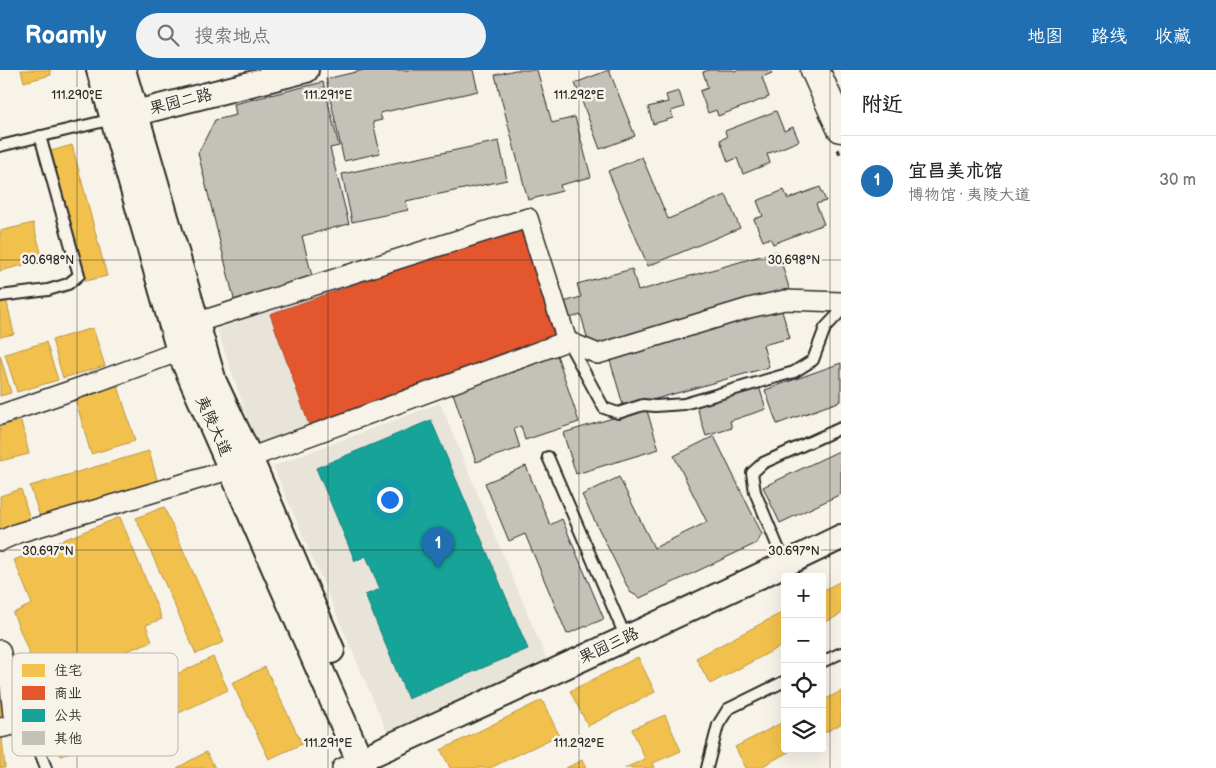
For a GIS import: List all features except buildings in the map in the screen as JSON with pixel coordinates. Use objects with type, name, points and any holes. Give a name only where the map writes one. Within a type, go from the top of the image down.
[{"type":"main road","name":"夷陵大道","points":[[100,70],[124,116],[196,323],[212,382],[241,464],[364,764]]},
{"type":"main road","name":"夷陵大道","points":[[122,70],[124,116],[180,351],[241,464]]},
{"type":"main road","points":[[816,70],[841,128]]},
{"type":"street","name":"果园二路","points":[[124,116],[306,70]]},
{"type":"street","points":[[196,323],[528,218],[567,341]]},
{"type":"street","points":[[0,541],[18,533],[241,464],[567,341],[598,354],[749,308],[776,302],[786,300],[841,302]]},
{"type":"street","points":[[0,415],[180,351]]},
{"type":"street","name":"果园三路","points":[[364,764],[841,536]]},
{"type":"street","points":[[0,650],[10,686],[7,727]]},
{"type":"lane","points":[[0,146],[124,116]]},
{"type":"lane","points":[[0,296],[48,290],[68,284],[78,275],[40,136]]},
{"type":"lane","points":[[567,341],[604,408],[618,412],[644,405],[684,404],[794,372],[813,360],[825,328],[841,311]]},
{"type":"lane","points":[[785,564],[755,492],[752,473],[763,463],[841,428]]},
{"type":"lane","points":[[548,458],[626,638]]},
{"type":"lane","points":[[826,660],[841,653]]},
{"type":"lane","points":[[709,767],[718,725],[728,709],[781,683]]},
{"type":"lane","points":[[41,756],[46,768]]},
{"type":"shaded area","points":[[524,224],[563,339],[258,449],[217,329]]},
{"type":"shaded area","points":[[440,403],[547,660],[387,732],[273,466]]},
{"type":"place","name":"宜昌美术馆","points":[[438,568]]}]
